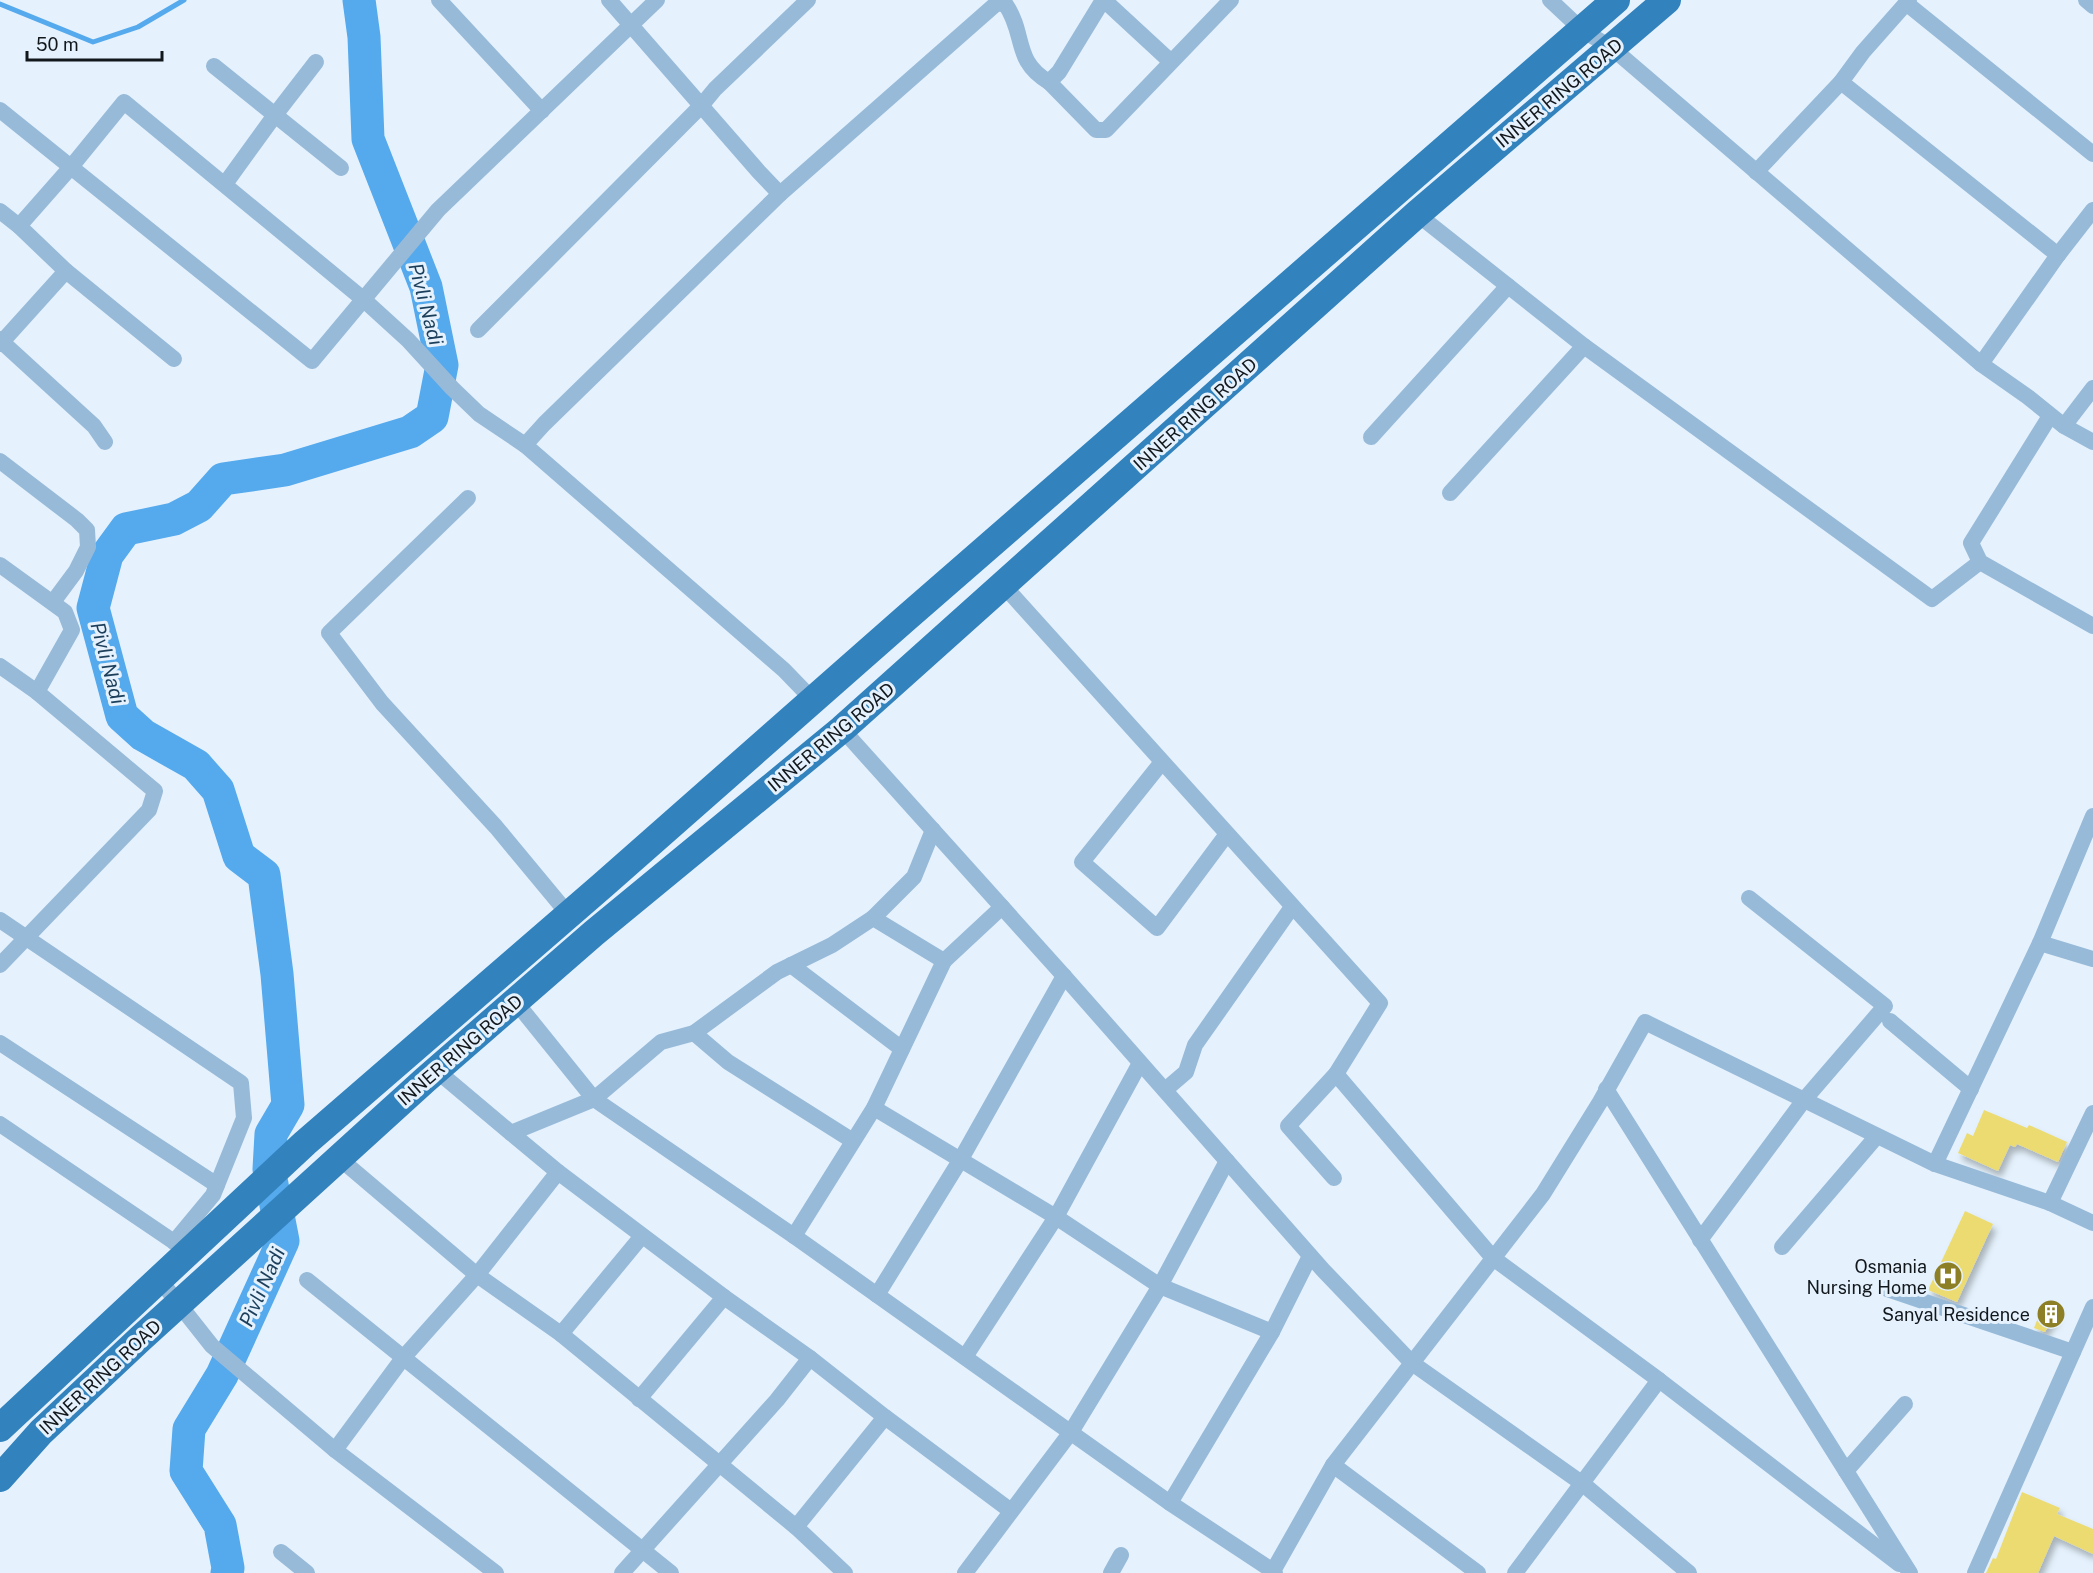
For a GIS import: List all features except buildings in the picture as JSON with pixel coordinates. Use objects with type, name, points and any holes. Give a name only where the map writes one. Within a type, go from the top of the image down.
[{"type":"highway","name":"INNER RING ROAD","points":[[0,1428],[159,1279],[181,1247],[240,1203],[305,1143],[1616,0]]},
{"type":"highway","name":"INNER RING ROAD","points":[[0,1478],[41,1432],[178,1304],[436,1070],[594,933],[842,729],[1417,214],[1667,0]]},
{"type":"street","points":[[439,0],[542,111]]},
{"type":"street","points":[[609,0],[780,194]]},
{"type":"street","points":[[0,110],[312,362],[438,210],[657,0]]},
{"type":"street","points":[[478,330],[701,106],[715,89],[808,0]]},
{"type":"street","points":[[1048,82],[1059,72],[1104,0],[1170,61]]},
{"type":"street","points":[[525,445],[780,194],[997,3],[1006,5],[1012,14],[1027,64],[1035,74],[1048,82],[1096,130],[1106,130],[1231,0]]},
{"type":"street","points":[[1550,0],[1582,30],[1612,48],[1981,364],[2057,421],[2093,442]]},
{"type":"street","points":[[2086,0],[2093,6]]},
{"type":"street","points":[[1756,171],[1841,82],[1863,52],[1908,2],[2093,154]]},
{"type":"street","points":[[225,184],[316,62]]},
{"type":"street","points":[[214,66],[341,168]]},
{"type":"street","points":[[1841,82],[2058,255]]},
{"type":"street","points":[[19,226],[124,102],[363,299],[408,340],[479,414],[525,445],[784,670],[813,700]]},
{"type":"street","points":[[1981,364],[2058,255],[2093,210]]},
{"type":"street","points":[[0,211],[66,271],[174,359]]},
{"type":"street","points":[[1417,214],[1584,346],[1932,599],[1980,562]]},
{"type":"street","points":[[66,271],[1,342],[94,426],[105,442]]},
{"type":"street","points":[[1371,437],[1508,286]]},
{"type":"street","points":[[1450,493],[1584,346]]},
{"type":"street","points":[[2093,388],[2057,421],[1971,543],[1980,562],[2093,626]]},
{"type":"street","points":[[0,461],[77,519],[87,530],[88,547],[76,571],[53,602]]},
{"type":"street","points":[[468,498],[329,633],[382,703],[496,827],[569,915]]},
{"type":"street","points":[[0,565],[65,612],[72,630],[37,692]]},
{"type":"street","points":[[1004,586],[1380,1004],[1336,1074],[1288,1126],[1334,1178]]},
{"type":"street","points":[[0,666],[37,692],[155,791],[148,810],[0,964]]},
{"type":"street","points":[[842,729],[1064,976],[1310,1256],[1412,1363],[1583,1484],[1689,1573]]},
{"type":"street","points":[[1162,762],[1083,862],[1157,928],[1227,834]]},
{"type":"street","points":[[1935,1164],[2040,943],[2093,816]]},
{"type":"street","points":[[512,1133],[594,1099],[661,1042],[694,1033],[777,972],[832,945],[873,918],[914,877],[933,830]]},
{"type":"street","points":[[1700,1239],[1804,1100],[1885,1006],[1749,898]]},
{"type":"street","points":[[794,1236],[874,1108],[944,961],[1002,907]]},
{"type":"street","points":[[1165,1090],[1186,1072],[1195,1045],[1292,907]]},
{"type":"street","points":[[873,918],[944,961]]},
{"type":"street","points":[[0,920],[241,1083],[244,1118],[213,1195],[181,1247],[0,1124]]},
{"type":"street","points":[[2040,943],[2093,959]]},
{"type":"street","points":[[791,965],[902,1049]]},
{"type":"street","points":[[877,1295],[961,1158],[1064,976]]},
{"type":"street","points":[[515,1001],[594,1099],[794,1236],[1170,1503],[1273,1572],[1333,1465],[1543,1194],[1644,1022],[1935,1164],[2050,1203],[2093,1223]]},
{"type":"street","points":[[1890,1021],[1971,1089]]},
{"type":"street","points":[[694,1033],[729,1062],[853,1141]]},
{"type":"street","points":[[0,1043],[217,1185]]},
{"type":"street","points":[[965,1357],[1056,1217],[1140,1063]]},
{"type":"street","points":[[436,1070],[558,1172],[724,1297],[810,1358],[1011,1511]]},
{"type":"street","points":[[1336,1074],[1493,1258],[1659,1380],[1909,1572]]},
{"type":"street","points":[[1606,1089],[1909,1572]]},
{"type":"street","points":[[874,1108],[961,1158],[1056,1217],[1160,1286],[1272,1332]]},
{"type":"street","points":[[2050,1203],[2093,1113]]},
{"type":"street","points":[[1782,1247],[1877,1136]]},
{"type":"street","points":[[339,1158],[477,1275],[561,1334],[796,1527],[845,1573]]},
{"type":"street","points":[[965,1573],[1071,1432],[1160,1286],[1227,1161]]},
{"type":"street","points":[[335,1450],[403,1358],[477,1275],[558,1172]]},
{"type":"street","points":[[561,1334],[642,1236]]},
{"type":"street","points":[[1170,1503],[1272,1332],[1310,1256]]},
{"type":"street","points":[[159,1279],[212,1346],[335,1450],[496,1573]]},
{"type":"street","points":[[307,1280],[671,1573]]},
{"type":"street","points":[[1887,1289],[2073,1352]]},
{"type":"street","points":[[639,1399],[724,1297]]},
{"type":"street","points":[[1975,1573],[2093,1307]]},
{"type":"street","points":[[622,1573],[777,1400],[810,1358]]},
{"type":"street","points":[[1515,1573],[1659,1380]]},
{"type":"street","points":[[1846,1471],[1905,1404]]},
{"type":"street","points":[[796,1527],[885,1417]]},
{"type":"street","points":[[1333,1465],[1478,1573]]},
{"type":"street","points":[[281,1552],[307,1573]]},
{"type":"street","points":[[1111,1573],[1121,1555]]},
{"type":"waterway","points":[[0,4],[93,42],[138,27],[184,0]]},
{"type":"waterway","name":"Pivli Nadi","points":[[227,1573],[220,1525],[186,1471],[189,1429],[222,1375],[283,1241],[269,1169],[271,1134],[288,1105],[277,974],[264,875],[239,856],[218,790],[196,765],[143,735],[122,716],[93,608],[107,555],[126,529],[174,519],[199,506],[223,479],[285,470],[410,432],[432,417],[442,365],[426,287],[368,139],[364,37],[359,0]]},
{"type":"place","name":"Osmania Nursing Home","points":[[1948,1276]]},
{"type":"place","name":"Sanyal Residence","points":[[2051,1314]]}]
